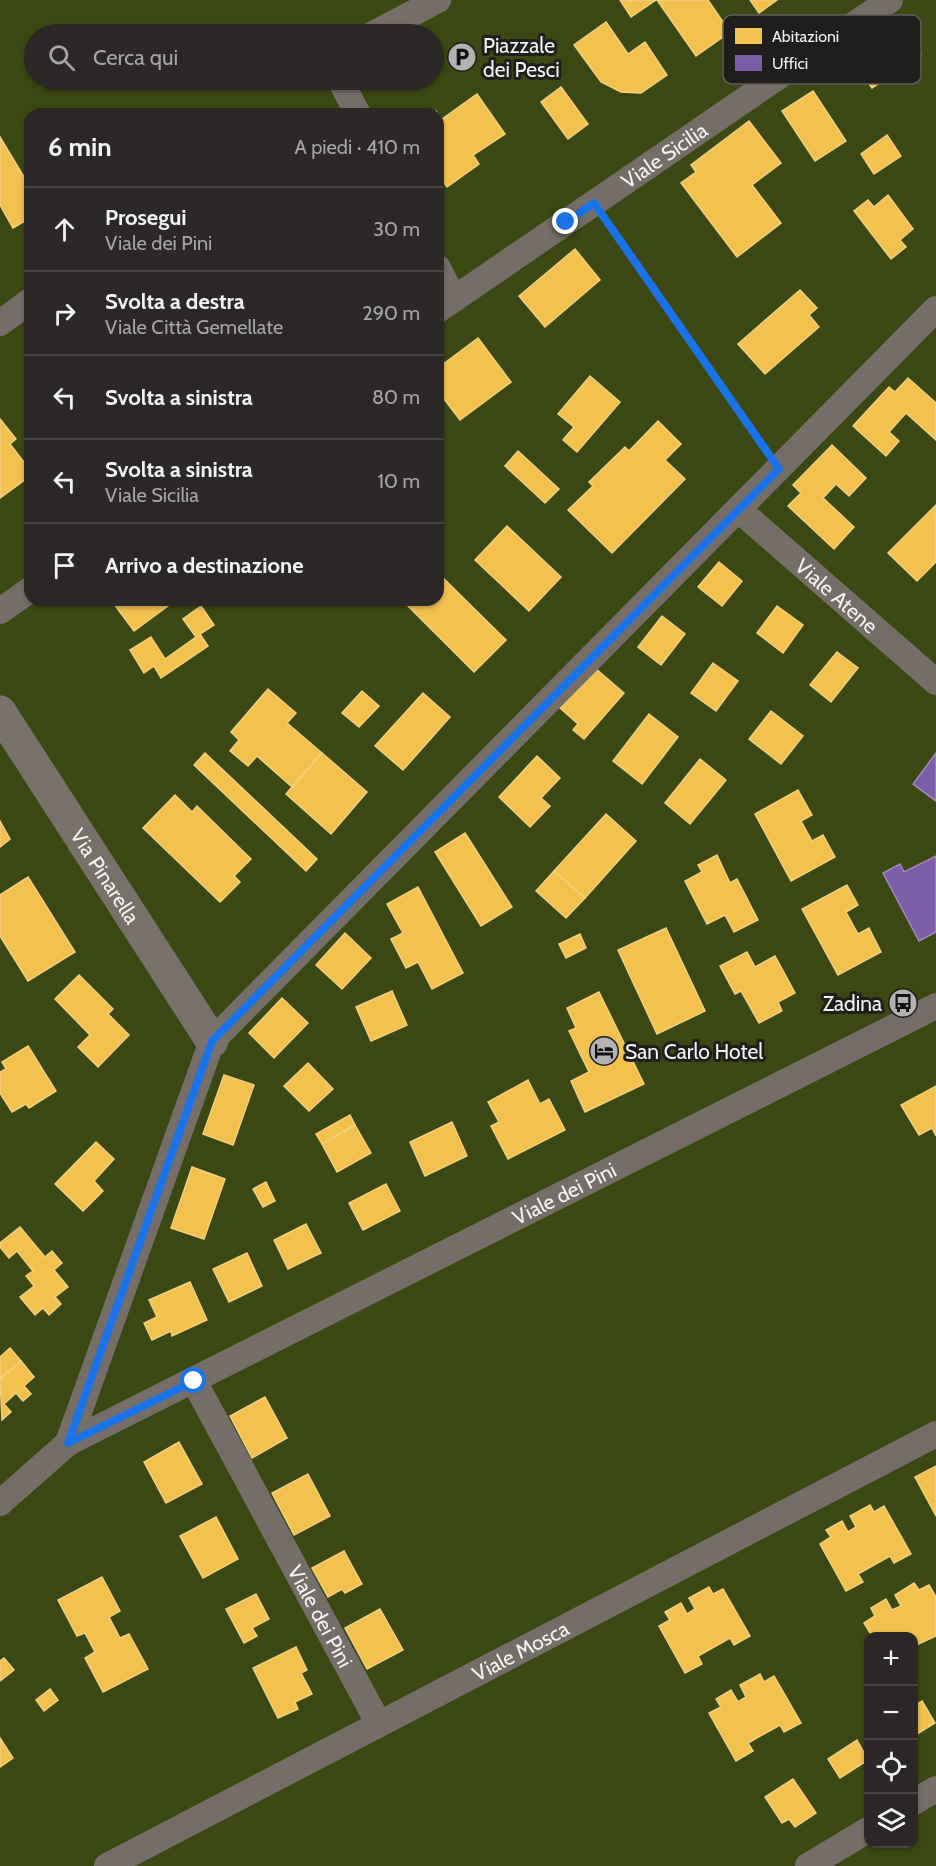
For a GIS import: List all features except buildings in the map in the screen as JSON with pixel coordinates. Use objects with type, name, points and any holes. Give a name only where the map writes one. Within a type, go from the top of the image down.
[{"type":"street","points":[[392,24],[438,0]]},
{"type":"street","name":"Viale Sicilia","points":[[868,15],[890,0]]},
{"type":"street","name":"Viale Sicilia","points":[[446,305],[768,84]]},
{"type":"street","points":[[345,90],[355,108]]},
{"type":"street","points":[[0,323],[24,305]]},
{"type":"street","points":[[68,1443],[212,1041],[936,309]]},
{"type":"street","name":"Viale Atene","points":[[739,510],[936,682]]},
{"type":"street","points":[[0,611],[24,595]]},
{"type":"street","name":"Via Pinarella","points":[[0,712],[212,1041]]},
{"type":"street","name":"Viale dei Pini","points":[[0,1503],[68,1443],[936,1006]]},
{"type":"street","name":"Viale dei Pini","points":[[194,1381],[379,1724]]},
{"type":"street","name":"Viale Mosca","points":[[107,1866],[936,1434]]},
{"type":"street","points":[[918,1800],[936,1789]]},
{"type":"street","points":[[808,1866],[864,1832]]},
{"type":"path","points":[[594,203],[779,469]]},
{"type":"green space","points":[[0,0],[936,0],[936,1866],[836,1866],[849,1857],[834,1866],[0,1866]]},
{"type":"place","name":"Piazzale dei Pesci","points":[[462,57]]},
{"type":"place","name":"Zadina","points":[[903,1003]]},
{"type":"place","name":"San Carlo Hotel","points":[[604,1051]]},
{"type":"route","points":[[194,1381],[68,1443],[212,1041],[779,469],[594,203],[566,222]]}]
